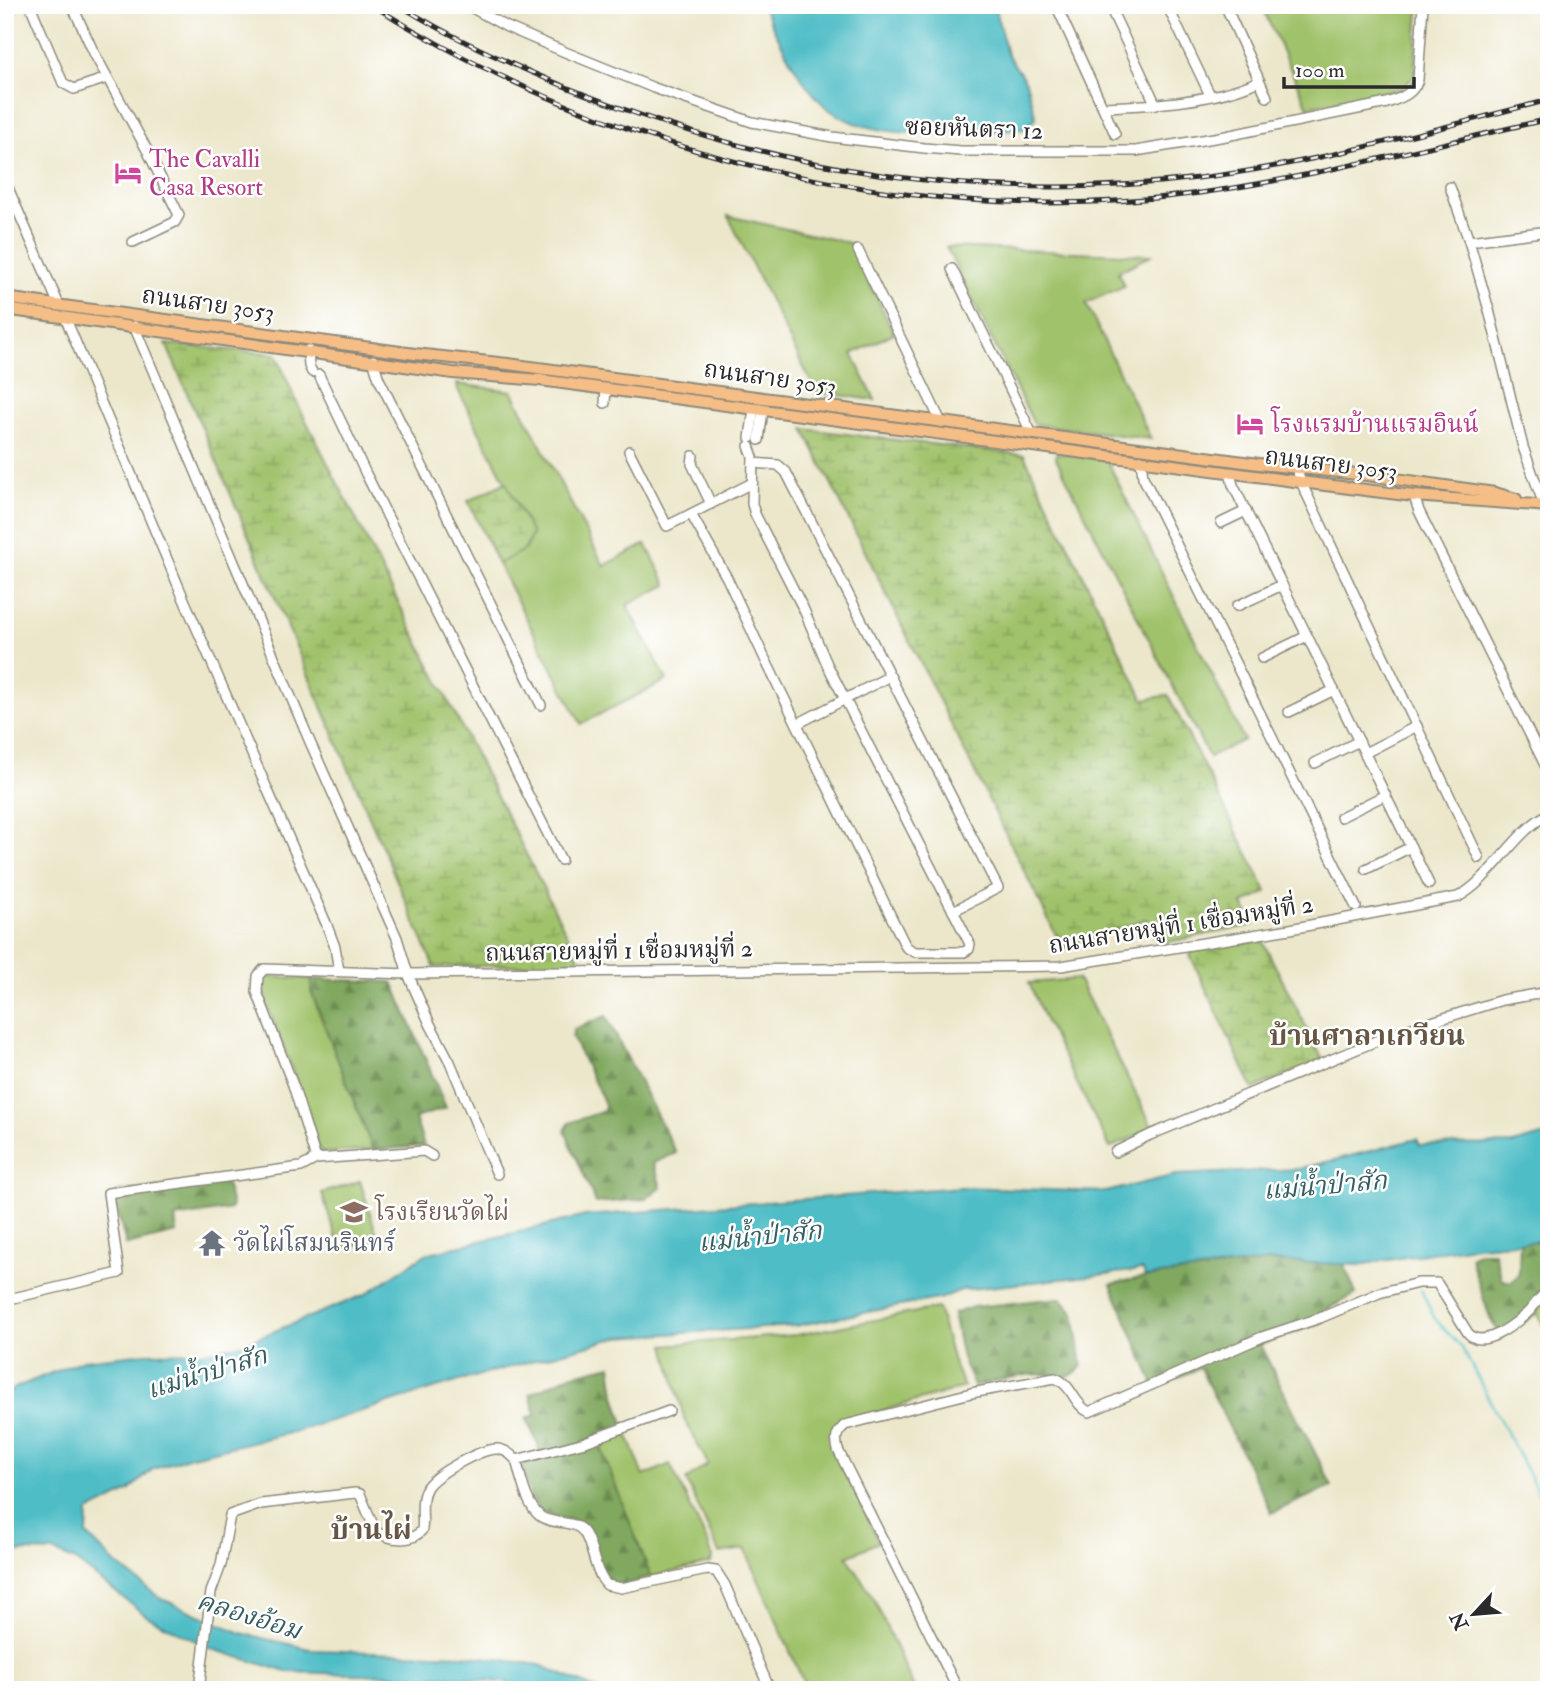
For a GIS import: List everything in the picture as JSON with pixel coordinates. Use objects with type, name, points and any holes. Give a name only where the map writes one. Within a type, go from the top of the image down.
[{"type":"main road","name":"ถนนสาย 3053","points":[[5,298],[415,354],[1495,493],[1528,503]]},
{"type":"main road","name":"ถนนสาย 3053","points":[[5,309],[1230,473],[1414,495],[1547,505]]},
{"type":"main road","points":[[492,376],[493,362]]},
{"type":"street","points":[[30,5],[63,83],[74,89],[107,78]]},
{"type":"street","points":[[72,5],[107,78],[148,150],[178,215],[175,222],[133,242]]},
{"type":"street","name":"ซอยหันตรา 12","points":[[467,5],[508,27],[565,52],[654,88],[752,122],[832,137],[974,151],[1136,150],[1226,136],[1387,103],[1415,89],[1424,6]]},
{"type":"street","points":[[1110,5],[1156,105]]},
{"type":"street","points":[[1167,5],[1210,95]]},
{"type":"street","points":[[1224,5],[1267,97]]},
{"type":"street","points":[[1059,6],[1115,134]]},
{"type":"street","points":[[1103,107],[1156,105],[1239,90],[1259,80]]},
{"type":"street","points":[[5,181],[59,305]]},
{"type":"street","points":[[1450,187],[1469,242],[1523,447],[1537,488],[1547,505],[1549,519]]},
{"type":"street","points":[[1469,242],[1549,231]]},
{"type":"street","points":[[858,250],[942,422]]},
{"type":"street","points":[[952,269],[1032,434]]},
{"type":"street","points":[[65,317],[178,585],[326,923],[335,947],[339,971]]},
{"type":"street","points":[[134,326],[294,705],[397,938],[408,974],[437,1041],[450,1062],[497,1174]]},
{"type":"street","points":[[311,351],[317,376],[561,860]]},
{"type":"street","points":[[373,360],[379,379],[541,705]]},
{"type":"street","points":[[606,389],[606,403]]},
{"type":"street","points":[[691,514],[727,578],[906,947],[915,952],[964,952],[969,949],[970,944],[845,700],[804,610],[755,514],[752,484],[758,409]]},
{"type":"street","points":[[629,451],[667,526],[752,484]]},
{"type":"street","points":[[693,456],[692,464],[711,504]]},
{"type":"street","points":[[753,460],[778,465],[786,472],[998,888],[953,911]]},
{"type":"street","points":[[1141,460],[1143,477],[1356,907]]},
{"type":"street","points":[[1296,467],[1479,858]]},
{"type":"street","points":[[1230,473],[1246,511],[1429,884]]},
{"type":"street","points":[[1537,488],[1549,489]]},
{"type":"street","points":[[1414,495],[1419,511],[1549,773]]},
{"type":"street","points":[[1221,523],[1246,511]]},
{"type":"street","points":[[1237,607],[1282,584]]},
{"type":"street","points":[[1262,658],[1307,636]]},
{"type":"street","points":[[797,724],[890,676]]},
{"type":"street","points":[[1289,712],[1334,690]]},
{"type":"street","points":[[1365,753],[1417,726]]},
{"type":"street","points":[[1315,763],[1359,741]]},
{"type":"street","points":[[1341,817],[1385,795]]},
{"type":"street","name":"ถนนสายหมู่ที่ 1 เชื่อมหมู่ที่ 2","points":[[316,1159],[293,1085],[257,992],[258,976],[264,969],[408,974],[1061,965],[1290,929],[1458,897],[1478,883],[1528,831],[1549,814]]},
{"type":"street","points":[[1366,869],[1411,847]]},
{"type":"street","points":[[1115,1152],[1393,1034],[1502,1000],[1549,992]]},
{"type":"street","points":[[5,1300],[119,1273],[108,1193],[301,1167],[316,1159],[424,1151],[432,1156]]},
{"type":"street","points":[[958,1690],[838,1450],[835,1440],[838,1432],[845,1426],[971,1393],[1055,1378],[1070,1388],[1077,1401],[1089,1412],[1262,1337],[1320,1318],[1379,1293],[1428,1282],[1437,1283],[1468,1334],[1479,1341],[1496,1335],[1527,1314],[1538,1298],[1549,1292]]},
{"type":"street","points":[[516,1461],[585,1442],[669,1411]]},
{"type":"street","points":[[199,1690],[211,1592],[221,1565],[227,1521],[233,1513],[287,1500],[355,1493],[360,1494],[363,1499],[376,1532],[394,1539],[412,1537],[422,1530],[425,1490],[435,1478],[478,1454],[491,1450],[511,1454],[537,1513],[546,1519],[577,1527],[584,1533],[601,1577],[607,1585],[621,1588],[707,1570],[716,1571],[725,1585],[770,1690]]},
{"type":"green space","points":[[1261,5],[1417,5],[1419,11],[1414,76],[1403,88],[1308,107]]},
{"type":"green space","points":[[728,216],[850,243],[894,333],[852,354],[875,400],[816,392]]},
{"type":"green space","points":[[946,247],[1151,255],[1118,272],[1124,286],[1086,303],[1151,439],[1034,424]]},
{"type":"green space","points":[[166,344],[276,354],[295,399],[582,964],[434,967]]},
{"type":"green space","points":[[457,384],[512,391],[604,566],[646,544],[667,585],[627,605],[667,680],[581,724],[498,564],[525,549],[532,534]]},
{"type":"green space","points":[[804,429],[1024,455],[1144,700],[1168,695],[1267,892],[1243,904],[1253,925],[1158,944],[1146,919],[1063,949]]},
{"type":"green space","points":[[1057,453],[1107,460],[1244,740],[1209,757],[1056,458]]},
{"type":"green space","points":[[506,482],[532,534],[525,549],[498,564],[468,501]]},
{"type":"green space","points":[[1262,940],[1323,1060],[1253,1089],[1190,955],[1192,951]]},
{"type":"green space","points":[[268,977],[311,979],[311,991],[373,1150],[324,1153],[319,1149],[298,1085],[262,992],[261,980]]},
{"type":"green space","points":[[311,979],[393,982],[446,1108],[415,1118],[424,1146],[373,1150],[311,991]]},
{"type":"green space","points":[[1078,979],[1153,1128],[1110,1148],[1029,983]]},
{"type":"green space","points":[[606,1016],[676,1153],[653,1163],[661,1187],[646,1199],[596,1203],[565,1131],[569,1123],[604,1111],[605,1104],[572,1037],[574,1029]]},
{"type":"green space","points":[[225,1180],[232,1206],[230,1209],[175,1218],[177,1233],[126,1245],[114,1198],[118,1192]]},
{"type":"green space","points":[[360,1181],[378,1238],[340,1250],[322,1193]]},
{"type":"green space","points":[[1549,1240],[1549,1299],[1537,1313],[1501,1338],[1490,1318],[1470,1257],[1480,1252],[1494,1252],[1502,1280],[1512,1282],[1519,1273],[1520,1242]]},
{"type":"green space","points":[[1269,1261],[1344,1264],[1356,1294],[1320,1313],[1323,1322],[1260,1345],[1332,1486],[1272,1513],[1200,1368],[1155,1387],[1111,1284]]},
{"type":"green space","points":[[1061,1298],[1074,1313],[1082,1365],[1077,1372],[1064,1378],[1030,1375],[974,1386],[962,1358],[953,1314],[973,1307]]},
{"type":"green space","points":[[1549,1299],[1549,1336],[1537,1313]]},
{"type":"green space","points":[[938,1308],[953,1362],[964,1387],[843,1422],[833,1429],[831,1440],[879,1542],[847,1556],[874,1599],[915,1690],[807,1690],[745,1549],[719,1553],[686,1480],[708,1464],[684,1418],[665,1345],[796,1335]]},
{"type":"green space","points":[[611,1365],[615,1395],[624,1424],[596,1435],[651,1577],[622,1584],[608,1579],[600,1566],[591,1536],[582,1525],[549,1516],[538,1508],[529,1492],[520,1462],[540,1456],[538,1444],[526,1418],[536,1415],[530,1394],[571,1375]]},
{"type":"green space","points":[[626,1431],[644,1476],[670,1464],[709,1546],[711,1563],[651,1577],[598,1441]]},
{"type":"water","points":[[762,5],[994,5],[1007,54],[1026,82],[1036,118],[1024,129],[920,134],[867,127],[844,118],[825,106],[806,85]]},
{"type":"water","name":"แม่น้ำป่าสัก","points":[[1549,1134],[1549,1240],[1467,1247],[1358,1265],[1269,1261],[1145,1277],[1143,1270],[961,1290],[942,1298],[794,1326],[619,1337],[466,1379],[297,1431],[188,1457],[153,1469],[129,1491],[88,1512],[87,1535],[114,1562],[160,1598],[241,1633],[314,1650],[464,1655],[540,1665],[598,1690],[537,1690],[518,1684],[454,1677],[287,1672],[212,1649],[148,1617],[74,1560],[54,1552],[22,1551],[5,1558],[5,1394],[83,1360],[147,1353],[206,1352],[245,1343],[364,1295],[426,1254],[585,1216],[961,1187],[1106,1192],[1176,1175],[1299,1169],[1417,1139],[1420,1145],[1513,1144]]},
{"type":"waterway","points":[[1421,1290],[1435,1319],[1462,1348],[1549,1513]]},
{"type":"railway","points":[[372,5],[465,58],[563,103],[665,141],[770,170],[877,190],[985,201],[1093,202],[1200,193],[1331,169],[1549,119]]},
{"type":"railway","points":[[399,5],[505,61],[648,117],[724,141],[802,160],[879,174],[958,183],[1037,187],[1117,185],[1242,172],[1375,145],[1549,100]]},
{"type":"place","name":"The Cavalli Casa Resort","points":[[128,173]]},
{"type":"place","name":"โรงแรมบ้านแรมอินน์","points":[[1250,424]]},
{"type":"place","name":"โรงเรียนวัดไผ่","points":[[354,1212]]},
{"type":"place","name":"วัดไผ่โสมนรินทร์","points":[[212,1243]]},
{"type":"district","name":"บ้านศาลาเกวียน","points":[[1367,1036]]},
{"type":"district","name":"บ้านไผ่","points":[[371,1530]]},
{"type":"water label","name":"คลองอ้อม","points":[[249,1616]]}]
